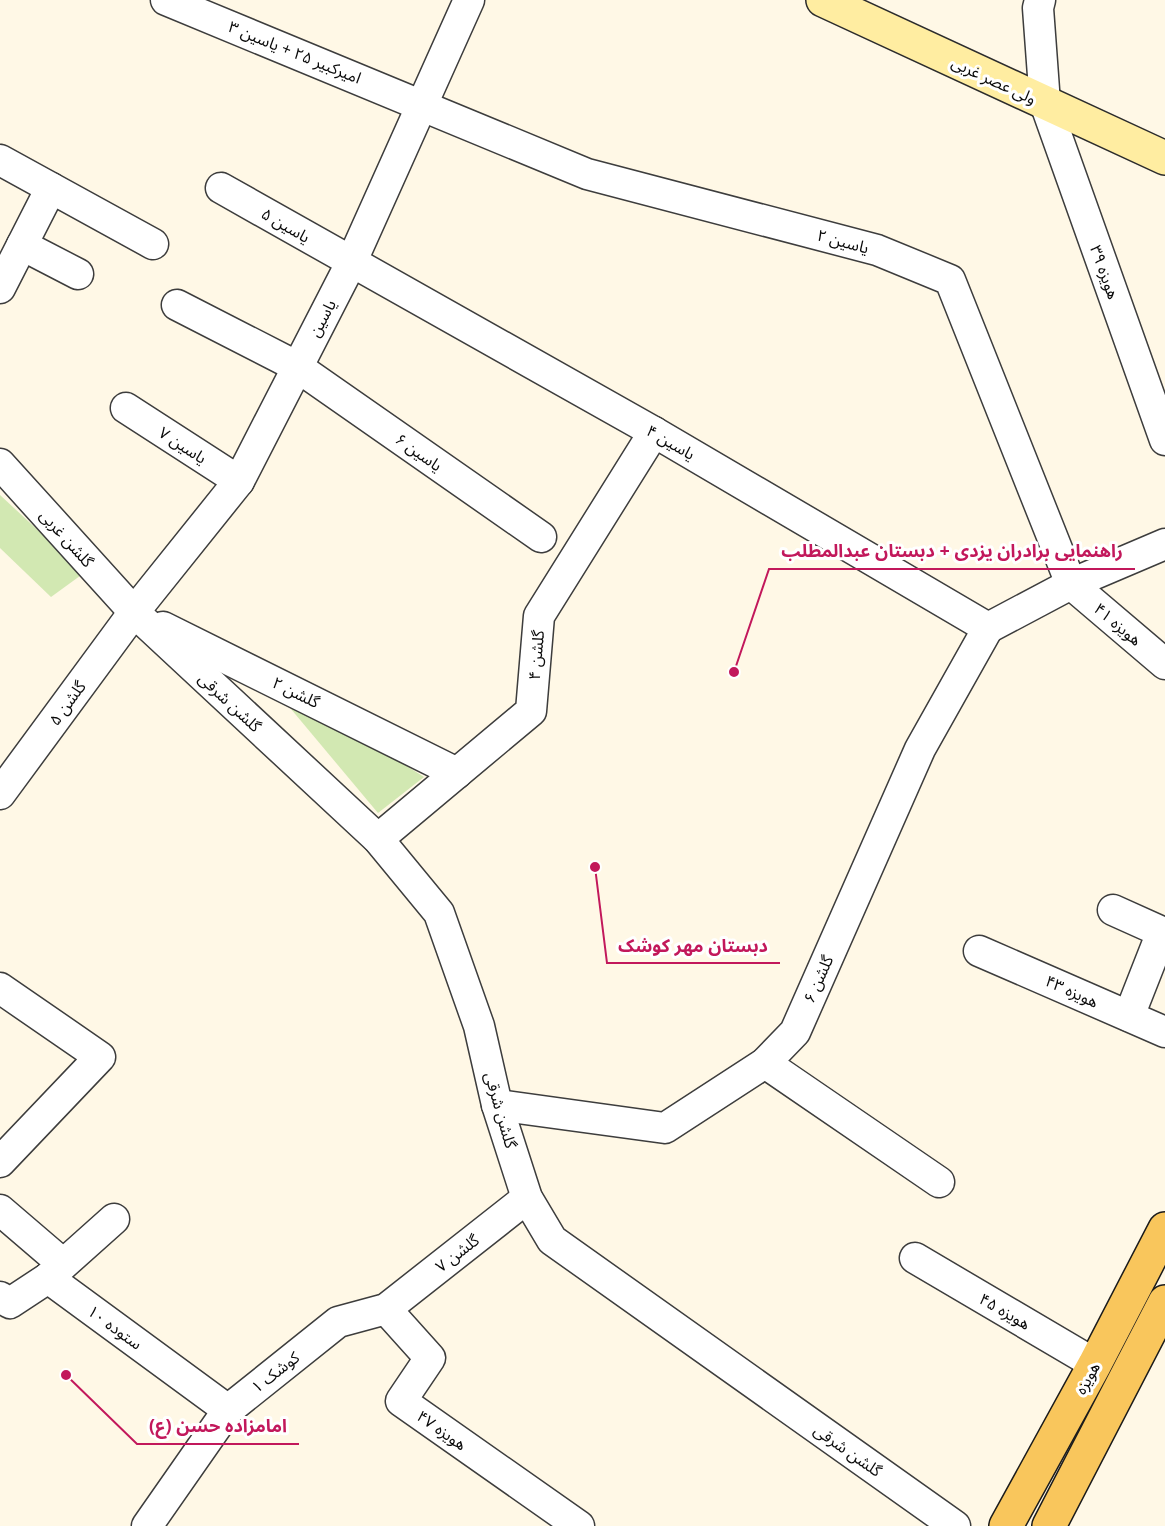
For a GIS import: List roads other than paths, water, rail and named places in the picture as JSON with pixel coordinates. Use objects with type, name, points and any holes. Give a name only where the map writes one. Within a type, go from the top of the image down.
[{"type":"main road","name":"ولی عصر غربی","points":[[823,0],[1165,158]]},
{"type":"main road","name":"هویزه","points":[[1006,1526],[1095,1364],[1165,1229]]},
{"type":"main road","name":"هویزه","points":[[1049,1526],[1156,1340],[1165,1302]]},
{"type":"street","name":"امیرکبیر ۲۵ + یاسین ۳","points":[[166,0],[423,104]]},
{"type":"street","name":"یاسین","points":[[134,612],[239,482],[296,366],[351,262],[469,0]]},
{"type":"street","name":"هویزه ۳۹","points":[[1040,0],[1038,8],[1045,103],[1165,440]]},
{"type":"street","name":"یاسین ۲","points":[[423,104],[588,174],[877,250],[950,280],[1071,584]]},
{"type":"street","points":[[0,160],[153,244]]},
{"type":"street","points":[[0,288],[51,188]]},
{"type":"street","name":"یاسین ۵","points":[[221,188],[351,262]]},
{"type":"street","points":[[22,245],[78,274]]},
{"type":"street","name":"یاسین ۴","points":[[351,262],[654,432],[988,628]]},
{"type":"street","name":"یاسین ۶","points":[[177,305],[296,366],[541,537]]},
{"type":"street","name":"یاسین ۷","points":[[126,408],[239,482]]},
{"type":"street","name":"گلشن ۴","points":[[378,839],[531,711],[539,616],[654,432]]},
{"type":"street","name":"گلشن غربی","points":[[0,464],[134,612]]},
{"type":"street","points":[[988,628],[1071,584],[1165,544]]},
{"type":"street","name":"هویزه ۴۱","points":[[1071,584],[1165,664]]},
{"type":"street","name":"گلشن ۲","points":[[134,612],[457,773]]},
{"type":"street","name":"گلشن ۵","points":[[0,794],[134,612]]},
{"type":"street","name":"گلشن شرقی","points":[[134,612],[378,839],[439,913],[479,1026],[497,1105],[527,1198],[552,1240],[955,1526]]},
{"type":"street","name":"گلشن ۶","points":[[497,1105],[665,1128],[765,1063],[795,1032],[920,749],[988,628]]},
{"type":"street","points":[[1113,910],[1162,932],[1129,1016]]},
{"type":"street","name":"هویزه ۴۳","points":[[979,951],[1165,1032]]},
{"type":"street","points":[[0,988],[100,1057],[0,1162]]},
{"type":"street","points":[[765,1063],[939,1182]]},
{"type":"street","name":"گلشن ۷","points":[[386,1309],[527,1198]]},
{"type":"street","name":"ستوده ۱۰","points":[[0,1210],[55,1271],[228,1410]]},
{"type":"street","points":[[0,1297],[10,1303],[55,1271],[114,1219]]},
{"type":"street","name":"هویزه ۴۵","points":[[915,1258],[1095,1364]]},
{"type":"street","name":"کوشک ۱","points":[[147,1526],[228,1410],[338,1323],[386,1309]]},
{"type":"street","name":"هویزه ۴۷","points":[[386,1309],[430,1358],[401,1401],[579,1526]]},
{"type":"place","name":"راهنمایی برادران یزدی + دبستان عبدالمطلب","points":[[734,672]]},
{"type":"place","name":"دبستان مهر کوشک","points":[[595,867]]},
{"type":"place","name":"امامزاده حسن (ع)","points":[[66,1375]]}]
